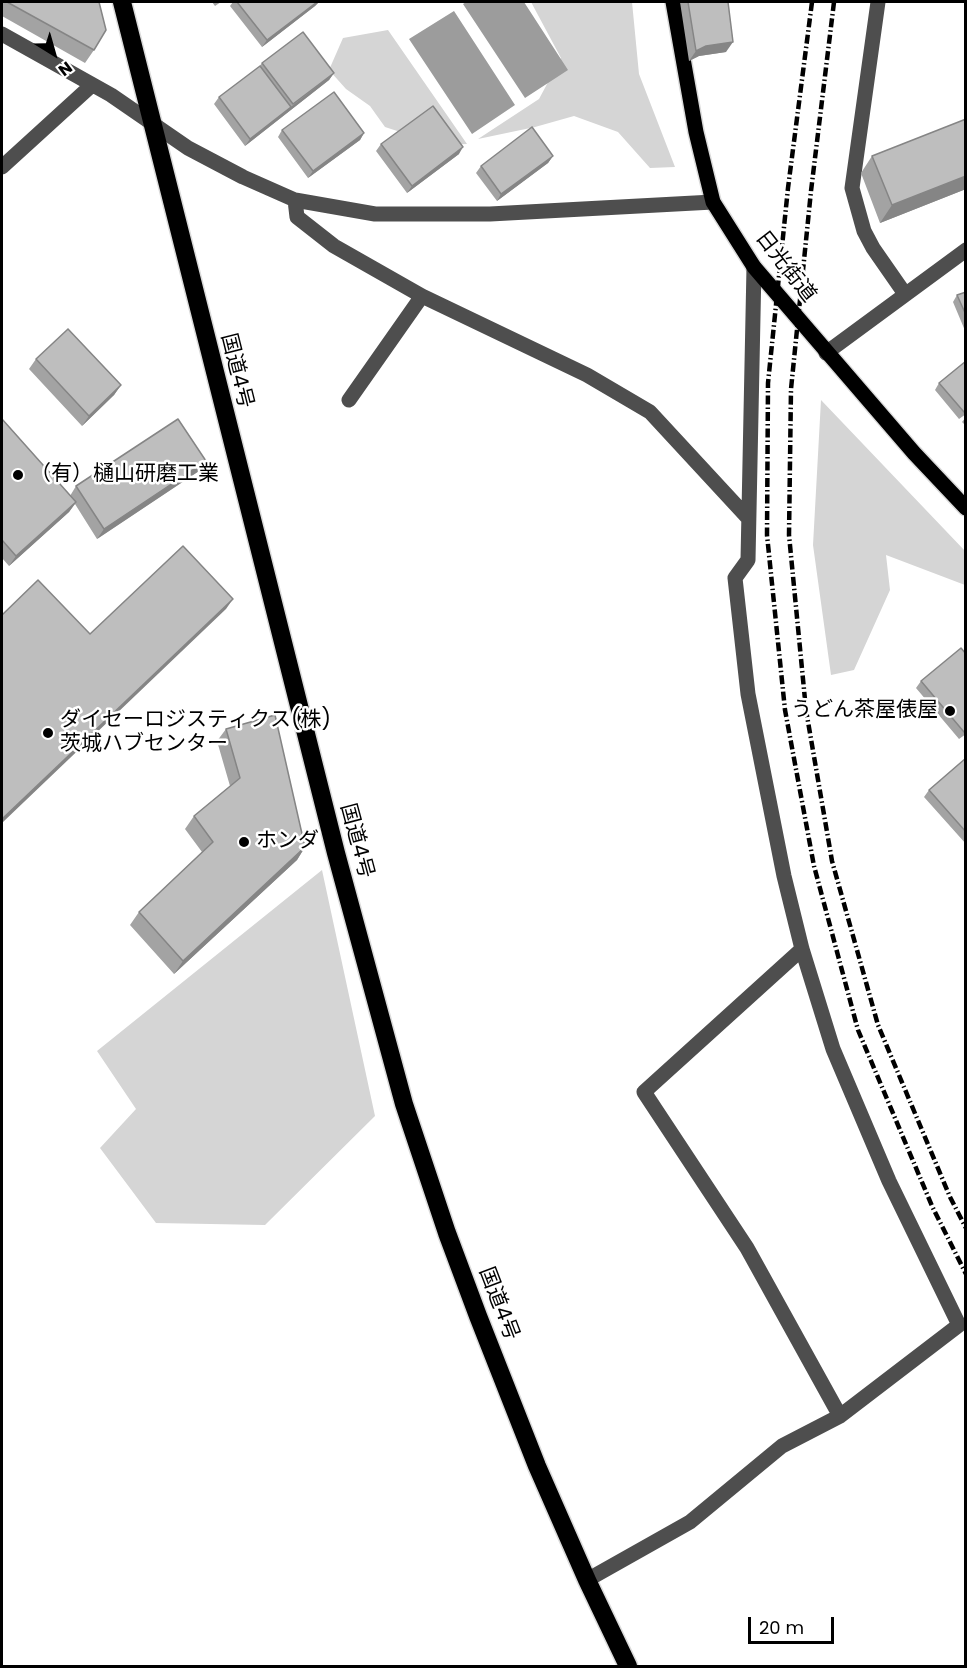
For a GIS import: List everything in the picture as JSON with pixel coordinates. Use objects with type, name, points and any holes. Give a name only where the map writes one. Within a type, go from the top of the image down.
[{"type":"highway","name":"国道4号","points":[[122,2],[333,842],[404,1104],[447,1233],[537,1466],[628,1666]]},
{"type":"main road","name":"日光街道","points":[[673,2],[696,132],[713,202],[754,267],[914,453],[966,508]]},
{"type":"street","points":[[878,2],[852,188],[864,231],[905,294]]},
{"type":"street","points":[[2,34],[111,95],[188,148],[243,177],[295,200],[375,214],[489,214],[713,202]]},
{"type":"street","points":[[2,167],[92,85]]},
{"type":"street","points":[[295,200],[297,217],[334,246],[422,296],[587,375],[650,412],[748,518]]},
{"type":"street","points":[[826,352],[966,250]]},
{"type":"street","points":[[587,1580],[690,1522],[782,1446],[840,1416],[962,1330],[889,1181],[833,1049],[802,949],[784,876],[748,694],[735,578],[748,560],[754,267]]},
{"type":"street","points":[[349,400],[422,296]]},
{"type":"street","points":[[802,949],[644,1092],[747,1248],[840,1416]]},
{"type":"shaded area","points":[[466,2],[524,2],[568,70],[525,98],[463,4]]},
{"type":"shaded area","points":[[531,2],[632,2],[639,74],[675,167],[650,168],[618,132],[574,116],[478,139],[539,99],[561,58]]},
{"type":"shaded area","points":[[454,11],[515,105],[472,134],[409,39]]},
{"type":"shaded area","points":[[388,30],[467,144],[440,145],[385,127],[370,106],[346,89],[329,70],[343,38]]},
{"type":"shaded area","points":[[821,400],[966,552],[965,585],[886,555],[890,590],[854,670],[831,675],[813,545]]},
{"type":"shaded area","points":[[322,870],[375,1116],[265,1225],[156,1223],[100,1148],[136,1109],[97,1051]]},
{"type":"building","points":[[7,2],[99,2],[106,30],[94,50]]},
{"type":"building","points":[[237,2],[317,2],[267,40]]},
{"type":"building","points":[[688,2],[728,2],[733,42],[706,46],[696,51]]},
{"type":"building","points":[[303,32],[334,73],[293,104],[262,63]]},
{"type":"building","points":[[260,66],[291,107],[250,139],[219,97]]},
{"type":"building","points":[[334,92],[364,133],[313,171],[282,130]]},
{"type":"building","points":[[433,106],[463,147],[412,186],[381,144]]},
{"type":"building","points":[[966,119],[966,176],[892,205],[872,156]]},
{"type":"building","points":[[532,127],[553,156],[501,194],[481,166]]},
{"type":"building","points":[[966,292],[966,315],[957,295]]},
{"type":"building","points":[[68,329],[121,385],[89,416],[36,359]]},
{"type":"building","points":[[966,361],[966,411],[964,412],[939,383]]},
{"type":"building","name":"（有）樋山研磨工業","points":[[2,419],[76,502],[16,556],[2,540]]},
{"type":"building","points":[[178,419],[206,461],[104,529],[76,486]]},
{"type":"building","name":"ダイセーロジスティクス(株) 茨城ハブセンター","points":[[183,546],[233,599],[2,819],[2,615],[38,580],[90,634]]},
{"type":"building","name":"うどん茶屋俵屋","points":[[961,648],[966,654],[966,731],[964,732],[921,681]]},
{"type":"building","name":"ホンダ","points":[[275,715],[305,847],[183,961],[139,912],[213,842],[194,816],[240,778],[226,729]]},
{"type":"building","points":[[966,758],[966,832],[929,790]]},
{"type":"railway","points":[[812,2],[788,188],[768,383],[767,535],[785,710],[814,866],[858,1030],[932,1206],[966,1274]]},
{"type":"railway","points":[[834,2],[811,191],[791,389],[789,535],[806,710],[832,861],[878,1025],[950,1197],[966,1228]]},
{"type":"place","name":"（有）樋山研磨工業","points":[[18,475]]},
{"type":"place","name":"うどん茶屋俵屋","points":[[950,711]]},
{"type":"place","name":"ダイセーロジスティクス(株) 茨城ハブセンター","points":[[48,733]]},
{"type":"place","name":"ホンダ","points":[[244,842]]}]
